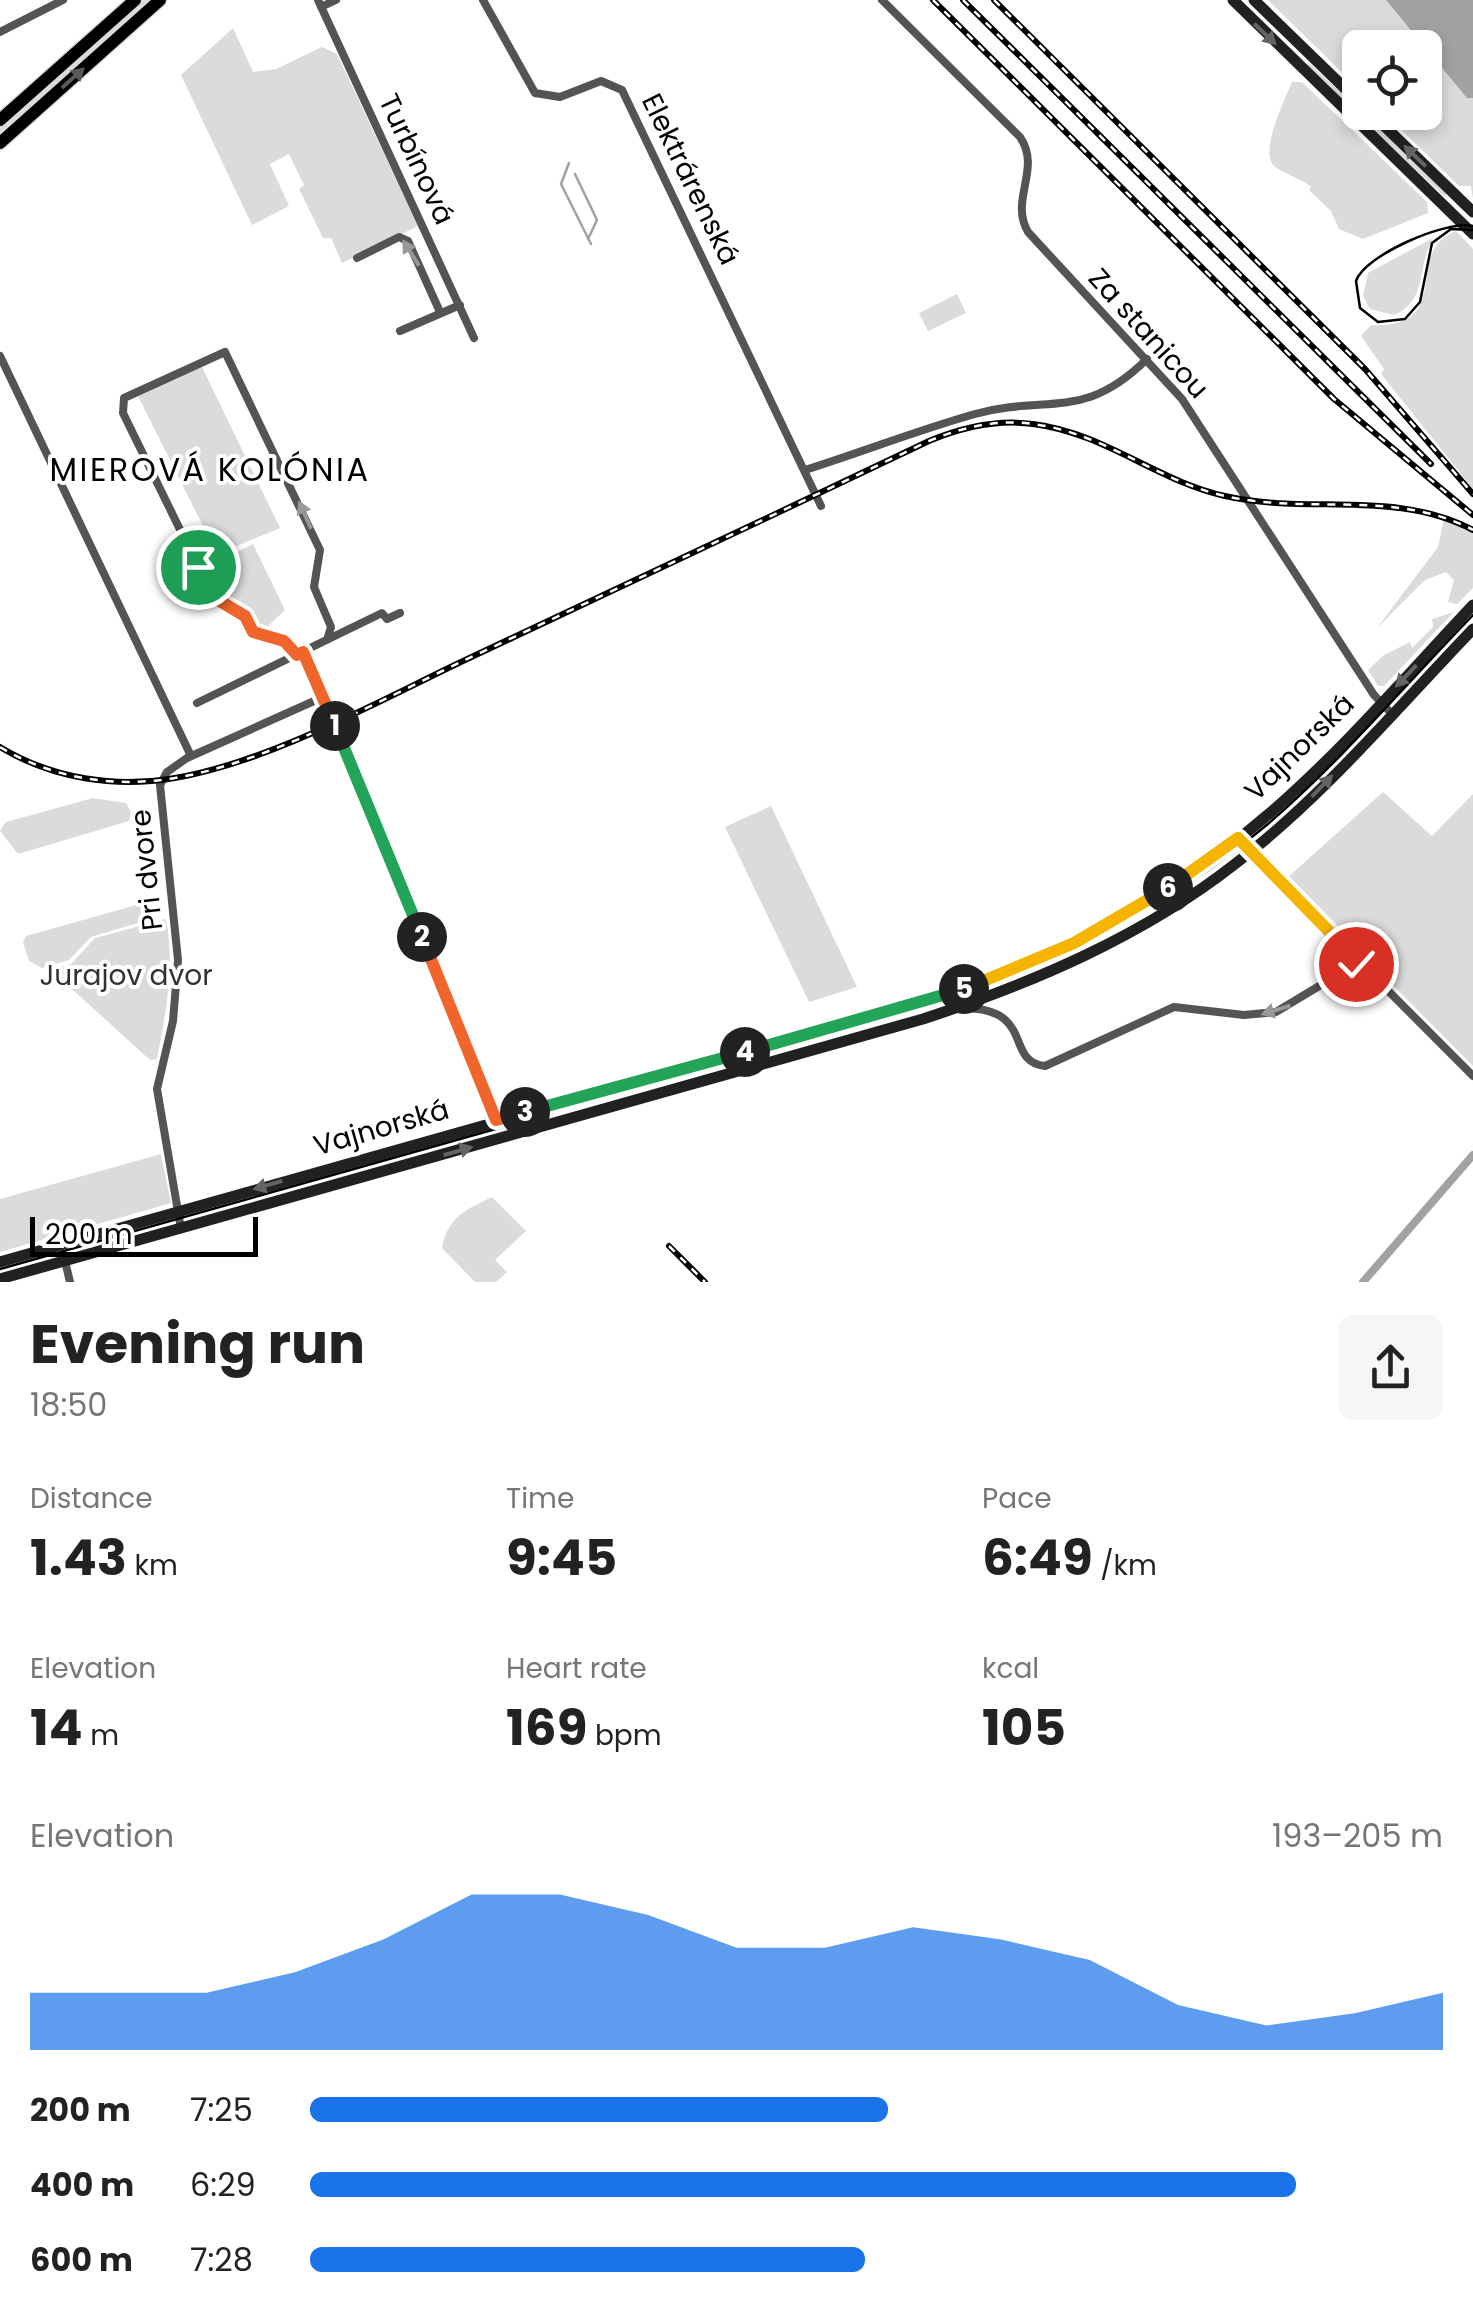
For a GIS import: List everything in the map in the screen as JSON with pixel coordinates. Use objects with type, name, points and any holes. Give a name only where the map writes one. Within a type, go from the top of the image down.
[{"type":"main road","points":[[0,120],[135,0]]},
{"type":"main road","points":[[0,142],[160,0]]},
{"type":"main road","points":[[1234,0],[1473,234]]},
{"type":"main road","points":[[1254,0],[1342,86]]},
{"type":"main road","points":[[1389,130],[1473,212]]},
{"type":"main road","name":"Vajnorská","points":[[0,1262],[884,1013],[998,976],[1119,919],[1238,838],[1290,795],[1473,605]]},
{"type":"main road","name":"Vajnorská","points":[[0,1279],[956,1008],[1107,944],[1196,893],[1250,852],[1315,794],[1473,629]]},
{"type":"main road","points":[[1238,838],[1250,852]]},
{"type":"street","points":[[319,4],[336,0]]},
{"type":"street","name":"Elektrárenská","points":[[483,0],[535,94],[560,98],[600,81],[622,90],[821,506]]},
{"type":"street","name":"Za stanicou","points":[[882,0],[1020,137],[1030,154],[1020,210],[1028,232],[1182,399],[1380,703],[1392,714]]},
{"type":"street","points":[[0,32],[56,2]]},
{"type":"street","name":"Turbínová","points":[[319,4],[474,338]]},
{"type":"street","points":[[358,258],[399,237],[408,241],[440,312]]},
{"type":"street","points":[[400,331],[460,305]]},
{"type":"street","points":[[327,640],[331,627],[314,587],[320,550],[230,358],[222,352],[124,398],[123,414],[213,597],[245,616],[253,632],[284,641],[300,653],[323,696],[496,1120]]},
{"type":"street","points":[[0,356],[191,756],[323,696]]},
{"type":"street","points":[[805,470],[979,413],[1083,402],[1123,382],[1147,359]]},
{"type":"street","points":[[197,704],[382,614],[387,619],[400,613]]},
{"type":"street","name":"Pri dvore","points":[[181,1229],[157,1089],[172,1021],[178,960],[160,790],[167,772],[191,756]]},
{"type":"street","points":[[1250,852],[1473,1076]]},
{"type":"street","points":[[956,1008],[993,1010],[1008,1023],[1036,1065],[1053,1064],[1174,1007],[1244,1015],[1276,1012],[1359,962]]},
{"type":"street","points":[[65,1261],[70,1282]]},
{"type":"green space","points":[[143,0],[154,0],[0,137],[0,124]]},
{"type":"green space","points":[[1268,0],[1473,0],[1473,199],[1471,186],[1459,186],[1401,130],[1442,130],[1442,30],[1342,30],[1342,72]]},
{"type":"green space","points":[[233,28],[253,72],[276,69],[322,47],[337,54],[418,226],[342,263],[331,238],[323,238],[299,189],[304,185],[289,154],[270,164],[289,206],[252,225],[181,75]]},
{"type":"green space","points":[[1309,63],[1342,94],[1342,101],[1306,67]]},
{"type":"green space","points":[[1292,82],[1302,82],[1342,120],[1342,130],[1352,130],[1427,202],[1428,213],[1363,239],[1339,229],[1331,211],[1309,190],[1311,187],[1274,166],[1270,149]]},
{"type":"green space","points":[[1373,130],[1381,130],[1446,191],[1446,198]]},
{"type":"green space","points":[[1456,231],[1473,249],[1473,489],[1381,374],[1384,369],[1361,336],[1371,325],[1397,323],[1413,315],[1421,302],[1432,255],[1440,241]]},
{"type":"green space","points":[[1433,238],[1417,292],[1405,309],[1394,315],[1370,309],[1363,296],[1368,273]]},
{"type":"green space","points":[[957,294],[966,313],[928,331],[919,313]]},
{"type":"green space","points":[[200,363],[280,528],[217,554],[136,392]]},
{"type":"green space","points":[[1444,519],[1473,533],[1473,588],[1457,604],[1448,602],[1454,580],[1446,572],[1425,580],[1377,628],[1438,547]]},
{"type":"green space","points":[[253,544],[285,610],[266,628],[258,627],[244,608],[216,596],[202,570]]},
{"type":"green space","points":[[1454,612],[1384,686],[1378,686],[1368,670],[1384,655],[1410,642],[1412,648],[1433,627],[1432,619]]},
{"type":"green space","points":[[1383,792],[1432,836],[1473,794],[1473,1066],[1287,878]]},
{"type":"green space","points":[[93,798],[126,803],[131,812],[129,821],[18,854],[0,831],[6,822]]},
{"type":"green space","points":[[771,806],[857,987],[809,1002],[725,827]]},
{"type":"green space","points":[[140,904],[150,909],[148,920],[91,937],[69,960],[42,968],[29,961],[23,942],[26,936]]},
{"type":"green space","name":"Jurajov dvor","points":[[166,919],[168,989],[157,1059],[150,1060],[51,970],[71,964],[95,938]]},
{"type":"green space","points":[[161,1154],[171,1203],[0,1252],[0,1199]]},
{"type":"green space","points":[[492,1197],[526,1231],[495,1260],[507,1272],[496,1282],[475,1282],[442,1248],[453,1222]]},
{"type":"shaded area","points":[[1386,0],[1473,0],[1473,98],[1467,98],[1442,68],[1442,30],[1411,30]]},
{"type":"waterway","points":[[569,163],[561,184],[591,244]]},
{"type":"waterway","points":[[575,174],[597,220],[588,239]]},
{"type":"waterway","points":[[1363,1282],[1473,1155]]},
{"type":"tram line","points":[[1473,226],[1445,228],[1426,234],[1374,261],[1356,281],[1360,308],[1378,322],[1405,319],[1420,302],[1432,243],[1451,229],[1473,230]]},
{"type":"tram line","points":[[0,1269],[942,1003],[1030,969],[1155,905],[1232,853],[1322,774],[1473,615]]},
{"type":"railway","points":[[933,0],[1334,399],[1473,515]]},
{"type":"railway","points":[[963,0],[1431,464]]},
{"type":"railway","points":[[994,0],[1365,369],[1473,494]]},
{"type":"railway","points":[[0,747],[63,774],[107,781],[175,778],[248,759],[359,712],[929,441],[980,425],[1020,423],[1059,429],[1176,480],[1225,496],[1288,504],[1413,510],[1473,530]]},
{"type":"railway","points":[[669,1246],[705,1282]]},
{"type":"district","name":"MIEROVÁ KOLÓNIA","points":[[210,470]]},
{"type":"route","points":[[198,567],[218,603],[245,616],[253,632],[284,641],[297,655],[303,652],[496,1120],[937,998],[998,976],[1119,919],[1238,838],[1359,962],[1356,964]]}]
